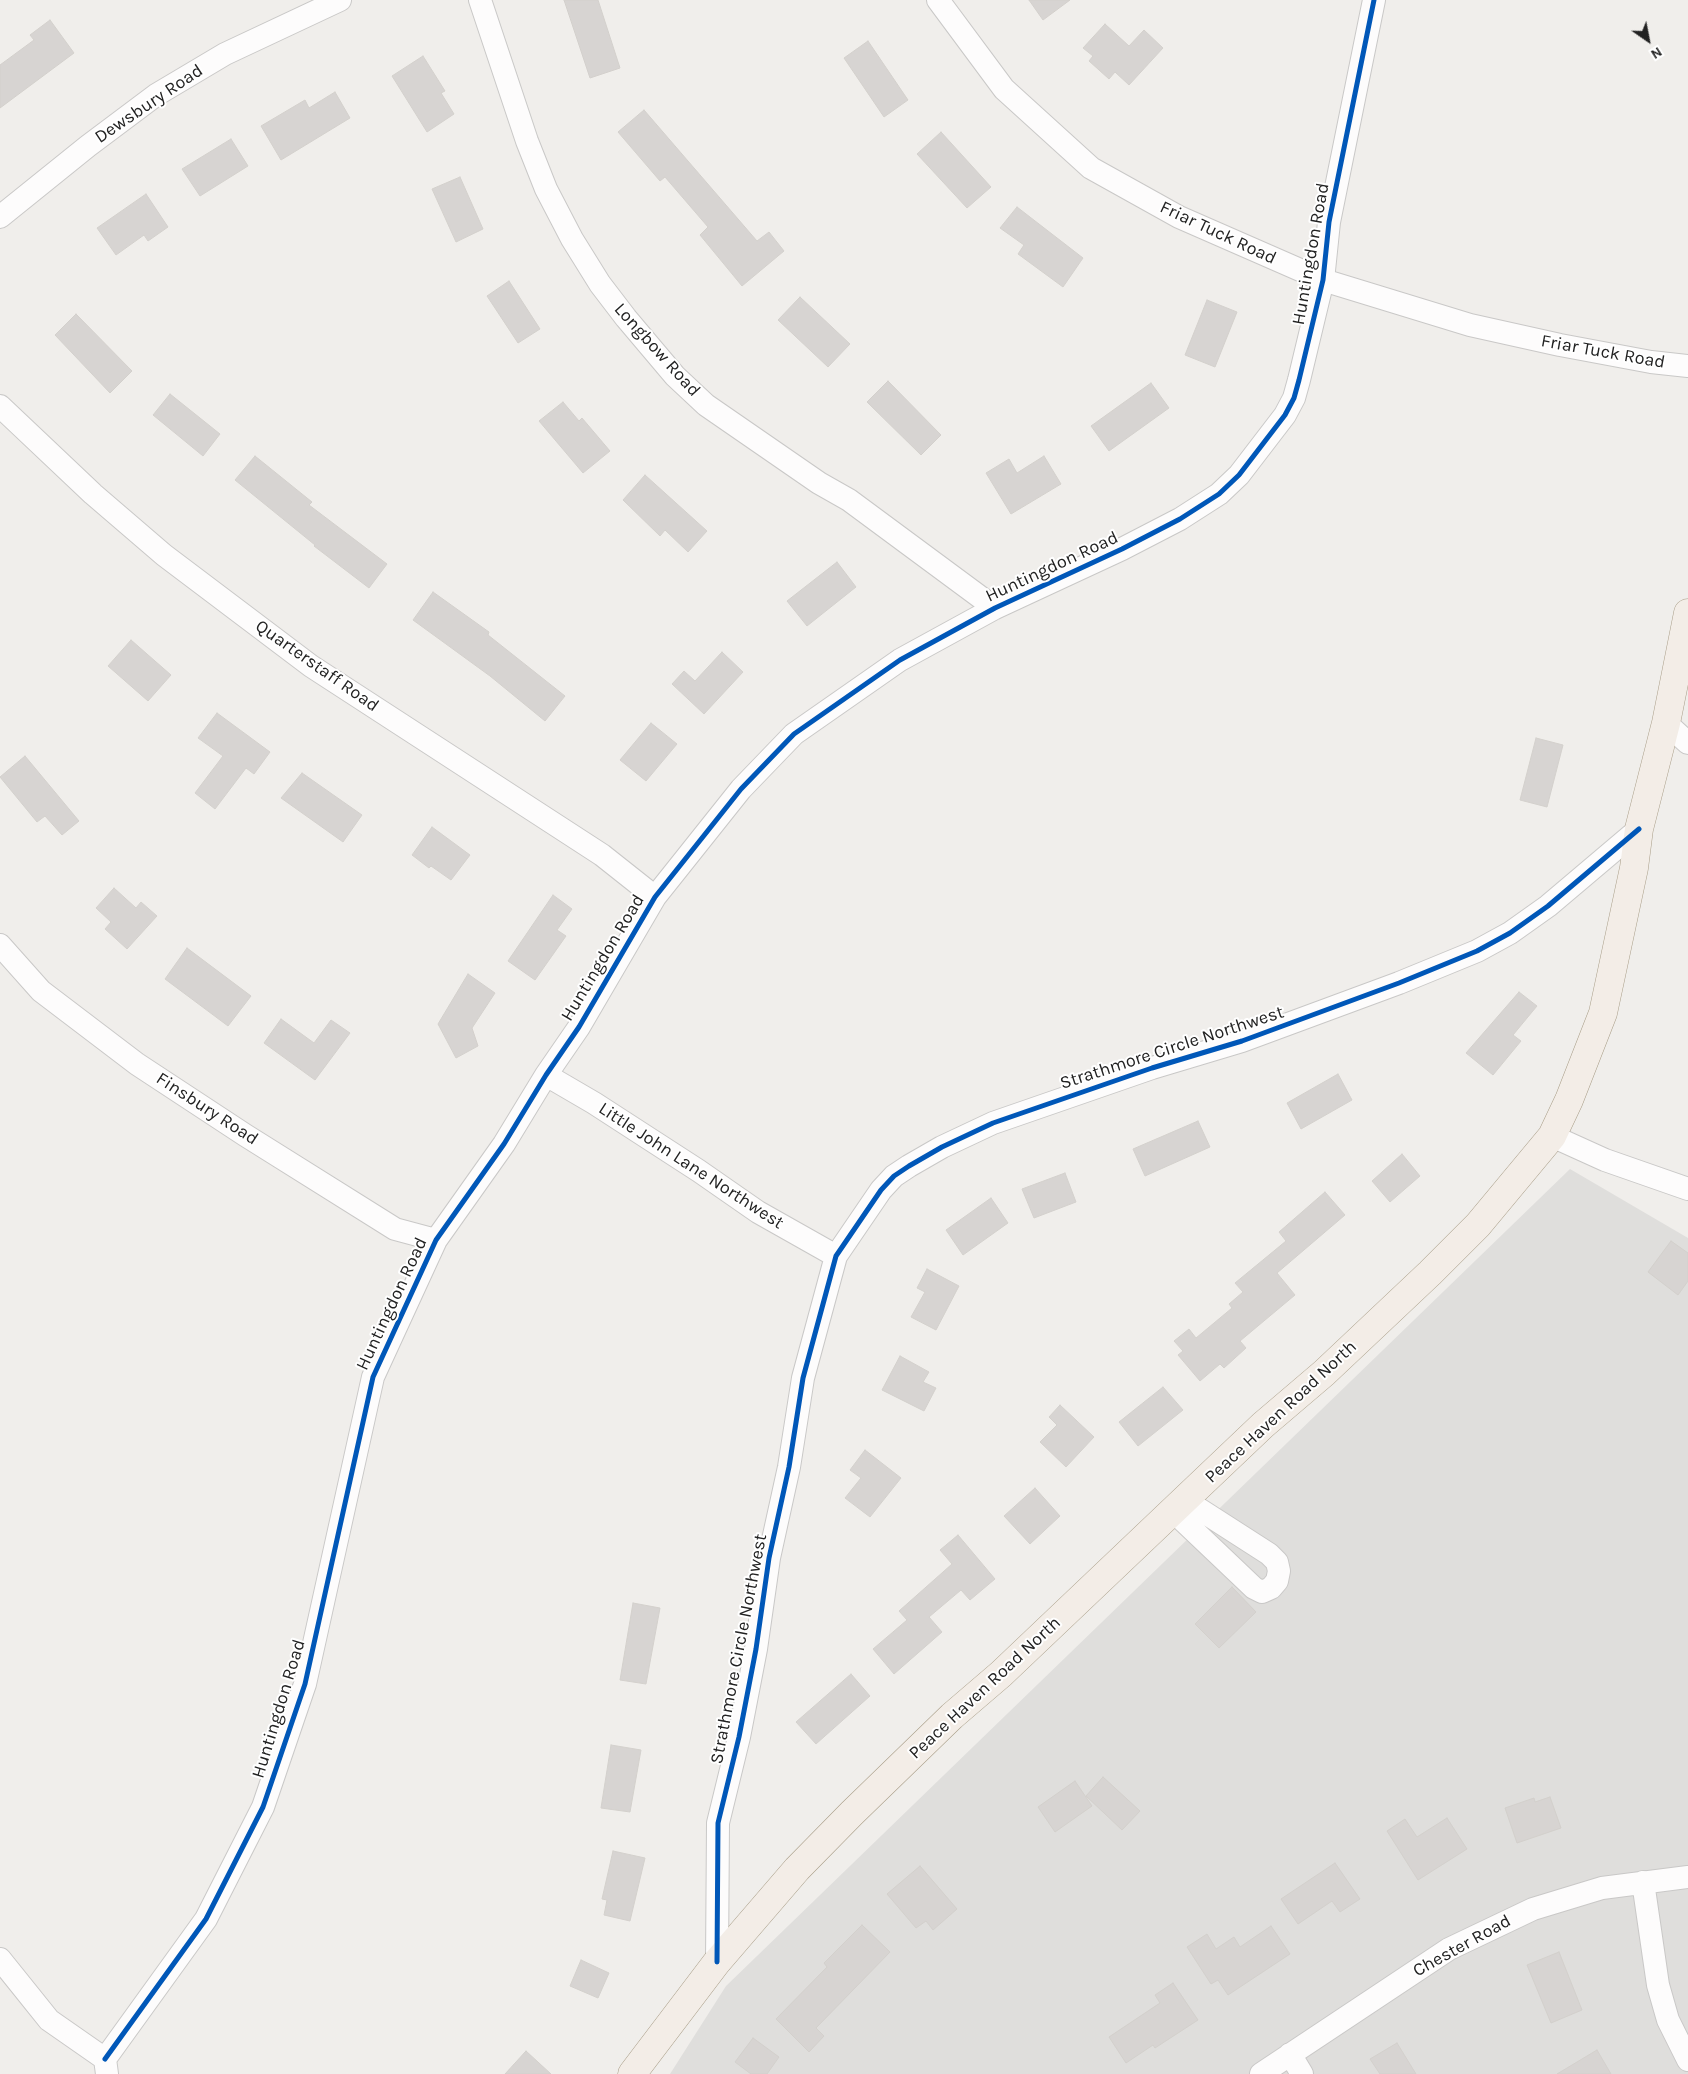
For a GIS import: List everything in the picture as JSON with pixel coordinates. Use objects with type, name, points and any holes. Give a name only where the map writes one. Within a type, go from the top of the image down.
[{"type":"main road","name":"Peace Haven Road North","points":[[632,2074],[717,1962],[797,1869],[952,1716],[1001,1674],[1263,1425],[1324,1373],[1430,1273],[1478,1225],[1552,1136],[1569,1100],[1603,1013],[1627,902],[1639,829],[1666,723],[1688,613]]},
{"type":"street","name":"Dewsbury Road","points":[[0,217],[80,152],[156,95],[224,54],[340,0]]},
{"type":"street","name":"Longbow Road","points":[[480,0],[527,141],[546,189],[572,239],[600,284],[626,318],[676,376],[706,405],[819,483],[849,500],[995,608]]},
{"type":"street","name":"Friar Tuck Road","points":[[938,0],[1004,89],[1091,168],[1179,217],[1323,280],[1470,325],[1651,362],[1688,366]]},
{"type":"street","name":"Huntingdon Road","points":[[106,2066],[206,1919],[262,1807],[305,1684],[373,1377],[436,1240],[504,1144],[546,1075],[579,1027],[655,897],[741,789],[794,734],[900,660],[995,608],[1122,549],[1180,519],[1219,494],[1239,475],[1285,414],[1294,398],[1323,280],[1329,222],[1374,0]]},
{"type":"street","name":"Quarterstaff Road","points":[[0,406],[93,494],[164,555],[303,660],[602,855],[655,897]]},
{"type":"street","points":[[1666,723],[1688,743]]},
{"type":"street","name":"Strathmore Circle Northwest","points":[[717,1962],[718,1823],[739,1737],[756,1648],[769,1558],[789,1467],[803,1378],[836,1256],[870,1205],[894,1176],[942,1147],[993,1123],[1152,1068],[1242,1041],[1399,983],[1477,951],[1510,933],[1548,906],[1639,829]]},
{"type":"street","name":"Finsbury Road","points":[[0,945],[41,991],[137,1064],[245,1135],[395,1229],[436,1240]]},
{"type":"street","name":"Little John Lane Northwest","points":[[546,1075],[594,1103],[758,1212],[836,1256]]},
{"type":"street","points":[[1552,1136],[1605,1160],[1688,1189]]},
{"type":"street","name":"Chester Road","points":[[1261,2074],[1449,1949],[1533,1909],[1602,1888],[1688,1877]]},
{"type":"street","points":[[1643,1882],[1658,1985],[1668,2020],[1688,2060]]},
{"type":"street","points":[[0,1959],[49,2020],[106,2066]]},
{"type":"street","points":[[1290,2054],[1302,2074]]},
{"type":"shaded area","points":[[1570,1169],[1688,1238],[1688,2074],[670,2074],[726,1986]]},
{"type":"building","points":[[564,0],[598,0],[620,68],[590,78]]},
{"type":"building","points":[[1029,0],[1070,0],[1043,20]]},
{"type":"building","points":[[50,20],[74,53],[0,108],[0,65],[34,40],[30,35]]},
{"type":"building","points":[[1105,24],[1129,46],[1144,30],[1163,48],[1129,85],[1115,72],[1109,79],[1089,61],[1093,56],[1083,48]]},
{"type":"building","points":[[868,41],[908,100],[884,117],[844,58]]},
{"type":"building","points":[[423,56],[445,91],[441,93],[454,114],[427,132],[392,76]]},
{"type":"building","points":[[335,92],[350,118],[281,160],[261,126],[305,100],[309,108]]},
{"type":"building","points":[[644,110],[757,241],[769,232],[784,251],[742,286],[700,235],[708,227],[665,177],[660,181],[618,132]]},
{"type":"building","points":[[941,132],[991,187],[967,208],[917,154]]},
{"type":"building","points":[[231,139],[248,166],[200,196],[182,169]]},
{"type":"building","points":[[460,177],[483,229],[456,242],[432,189]]},
{"type":"building","points":[[146,194],[168,227],[148,241],[144,235],[116,255],[97,228]]},
{"type":"building","points":[[1017,207],[1083,258],[1063,287],[1018,254],[1024,245],[1000,228]]},
{"type":"building","points":[[509,281],[540,329],[518,343],[487,296]]},
{"type":"building","points":[[800,297],[850,344],[828,367],[778,320]]},
{"type":"building","points":[[1207,300],[1237,312],[1215,367],[1185,355]]},
{"type":"building","points":[[76,314],[132,371],[110,393],[55,335]]},
{"type":"building","points":[[888,381],[941,435],[921,455],[867,402]]},
{"type":"building","points":[[1151,383],[1169,408],[1109,451],[1091,426]]},
{"type":"building","points":[[170,394],[220,434],[203,456],[153,415]]},
{"type":"building","points":[[563,402],[579,421],[582,418],[610,451],[583,473],[539,421]]},
{"type":"building","points":[[255,456],[312,502],[309,505],[387,564],[369,588],[314,546],[235,480]]},
{"type":"building","points":[[1044,456],[1061,484],[1011,514],[986,473],[1009,459],[1017,473]]},
{"type":"building","points":[[645,475],[707,531],[688,552],[665,530],[660,536],[623,500]]},
{"type":"building","points":[[837,562],[856,587],[807,626],[787,601]]},
{"type":"building","points":[[433,592],[489,632],[488,635],[565,696],[545,721],[490,676],[413,620]]},
{"type":"building","points":[[131,640],[171,675],[148,701],[108,666]]},
{"type":"building","points":[[722,652],[743,672],[704,714],[672,684],[684,671],[695,681]]},
{"type":"building","points":[[217,713],[270,752],[254,774],[246,768],[215,809],[195,793],[223,756],[198,738]]},
{"type":"building","points":[[651,723],[677,744],[646,781],[620,760]]},
{"type":"building","points":[[1536,738],[1563,745],[1547,807],[1520,800]]},
{"type":"building","points":[[25,756],[79,821],[62,835],[45,816],[37,822],[0,777]]},
{"type":"building","points":[[302,773],[362,815],[343,842],[281,798]]},
{"type":"building","points":[[432,827],[470,855],[451,880],[431,866],[429,868],[412,855]]},
{"type":"building","points":[[114,888],[136,908],[141,902],[157,916],[127,949],[105,929],[111,922],[96,908]]},
{"type":"building","points":[[553,895],[572,909],[557,930],[566,936],[535,980],[508,961]]},
{"type":"building","points":[[187,948],[251,996],[228,1026],[165,979]]},
{"type":"building","points":[[468,974],[495,993],[472,1028],[478,1046],[456,1058],[438,1024]]},
{"type":"building","points":[[1519,992],[1537,1006],[1513,1035],[1521,1041],[1493,1075],[1466,1053]]},
{"type":"building","points":[[281,1019],[314,1043],[331,1020],[350,1033],[315,1080],[264,1043]]},
{"type":"building","points":[[1338,1074],[1352,1100],[1301,1129],[1287,1103]]},
{"type":"building","points":[[1198,1121],[1210,1147],[1145,1176],[1133,1149]]},
{"type":"building","points":[[1402,1154],[1420,1176],[1390,1202],[1372,1181]]},
{"type":"building","points":[[1065,1173],[1076,1202],[1034,1218],[1022,1189]]},
{"type":"building","points":[[1325,1192],[1345,1215],[1277,1273],[1295,1295],[1240,1341],[1246,1348],[1224,1368],[1220,1364],[1200,1381],[1178,1355],[1183,1351],[1174,1341],[1189,1329],[1196,1338],[1232,1308],[1229,1304],[1243,1292],[1235,1283],[1286,1241],[1279,1232]]},
{"type":"building","points":[[991,1198],[1008,1223],[963,1255],[946,1230]]},
{"type":"building","points":[[1671,1241],[1688,1253],[1688,1281],[1678,1295],[1648,1272]]},
{"type":"building","points":[[927,1269],[959,1286],[936,1330],[911,1317],[925,1292],[917,1288]]},
{"type":"building","points":[[900,1356],[929,1372],[923,1382],[936,1388],[924,1411],[882,1390]]},
{"type":"building","points":[[1163,1387],[1183,1410],[1138,1446],[1119,1422]]},
{"type":"building","points":[[1060,1405],[1094,1437],[1066,1467],[1040,1442],[1057,1425],[1049,1417]]},
{"type":"building","points":[[865,1450],[901,1478],[870,1517],[845,1498],[861,1478],[850,1470]]},
{"type":"building","points":[[1035,1488],[1060,1516],[1030,1544],[1004,1516]]},
{"type":"building","points":[[958,1535],[995,1579],[970,1600],[961,1590],[929,1617],[942,1632],[894,1674],[873,1649],[907,1620],[899,1611],[952,1564],[940,1550]]},
{"type":"building","points":[[1232,1587],[1256,1612],[1219,1648],[1195,1624]]},
{"type":"building","points":[[633,1603],[660,1608],[646,1684],[620,1680]]},
{"type":"building","points":[[851,1674],[870,1696],[816,1744],[796,1722]]},
{"type":"building","points":[[611,1745],[641,1750],[630,1812],[601,1808]]},
{"type":"building","points":[[1103,1777],[1140,1811],[1122,1830],[1086,1796]]},
{"type":"building","points":[[1075,1781],[1092,1806],[1055,1832],[1038,1807]]},
{"type":"building","points":[[1550,1797],[1561,1828],[1517,1843],[1505,1808],[1534,1798],[1535,1802]]},
{"type":"building","points":[[1447,1818],[1467,1849],[1418,1880],[1387,1831],[1405,1819],[1417,1837]]},
{"type":"building","points":[[613,1851],[645,1858],[630,1921],[604,1915],[607,1900],[602,1899]]},
{"type":"building","points":[[1335,1863],[1360,1899],[1340,1912],[1332,1901],[1298,1924],[1281,1899]]},
{"type":"building","points":[[920,1866],[957,1909],[933,1930],[926,1921],[916,1928],[887,1894]]},
{"type":"building","points":[[862,1925],[890,1952],[816,2028],[824,2036],[809,2052],[776,2019],[827,1967],[824,1963]]},
{"type":"building","points":[[1271,1926],[1290,1954],[1228,1995],[1218,1980],[1211,1984],[1187,1947],[1207,1934],[1216,1949],[1234,1937],[1240,1947]]},
{"type":"building","points":[[1559,1952],[1582,2010],[1551,2023],[1527,1965]]},
{"type":"building","points":[[581,1960],[609,1973],[598,1998],[570,1986]]},
{"type":"building","points":[[1173,1983],[1198,2020],[1155,2048],[1153,2045],[1126,2063],[1109,2037],[1160,2003],[1155,1995]]},
{"type":"building","points":[[753,2038],[779,2057],[767,2074],[751,2074],[735,2062]]},
{"type":"building","points":[[1397,2043],[1416,2074],[1380,2074],[1370,2059]]},
{"type":"building","points":[[1597,2050],[1611,2074],[1557,2074]]},
{"type":"building","points":[[526,2051],[551,2074],[505,2074]]},
{"type":"cycle path","points":[[105,2059],[206,1919],[263,1807],[305,1684],[373,1377],[436,1240],[504,1144],[546,1075],[579,1027],[655,897],[741,789],[794,734],[900,660],[995,608],[1122,549],[1180,519],[1219,494],[1239,475],[1285,415],[1294,398],[1323,280],[1329,222],[1374,0]]},
{"type":"cycle path","points":[[717,1962],[718,1823],[739,1737],[756,1649],[769,1558],[789,1467],[803,1378],[836,1256],[881,1190],[894,1176],[909,1166],[942,1147],[993,1123],[1152,1068],[1242,1041],[1399,983],[1477,951],[1510,933],[1548,906],[1639,829]]}]
